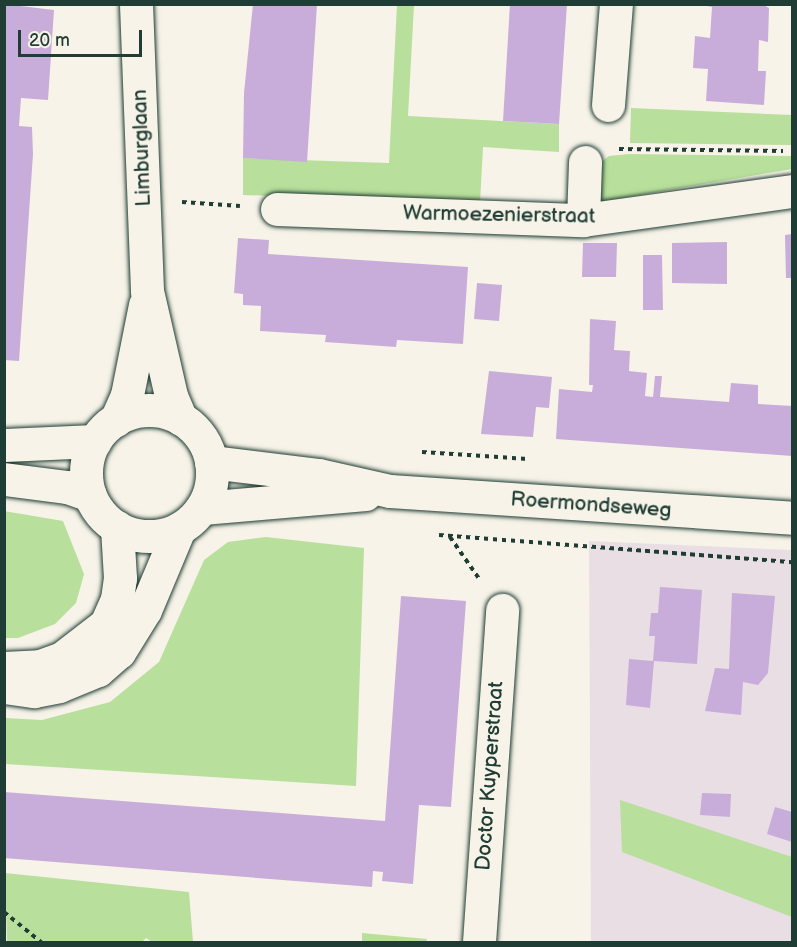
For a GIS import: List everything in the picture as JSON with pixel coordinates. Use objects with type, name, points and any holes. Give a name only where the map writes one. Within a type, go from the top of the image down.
[{"type":"street","name":"Limburglaan","points":[[136,4],[147,291],[171,396],[181,418]]},
{"type":"street","points":[[609,105],[616,4]]},
{"type":"street","points":[[583,220],[595,155]]},
{"type":"street","name":"Warmoezenierstraat","points":[[277,209],[583,220],[792,190]]},
{"type":"street","name":"Limburglaan","points":[[106,430],[127,395],[147,291]]},
{"type":"street","points":[[4,445],[106,430],[148,410],[181,418],[195,430],[211,462],[212,478],[145,610],[119,652],[98,670],[59,686],[34,691],[4,687]]},
{"type":"street","points":[[106,430],[86,477],[90,495],[100,513],[117,527],[137,535],[158,536],[190,519]]},
{"type":"street","name":"Roermondseweg","points":[[211,462],[319,475],[390,491],[792,519]]},
{"type":"street","points":[[4,479],[67,487],[90,495]]},
{"type":"street","name":"Roermondseweg","points":[[190,519],[390,491]]},
{"type":"street","points":[[4,668],[40,666],[62,658],[106,624],[117,599],[120,578],[117,527]]},
{"type":"street","name":"Doctor Kuyperstraat","points":[[479,942],[502,610]]},
{"type":"path","points":[[595,155],[792,151]]},
{"type":"path","points":[[144,200],[277,209]]},
{"type":"path","points":[[450,537],[502,610]]},
{"type":"path","points":[[4,912],[41,942]]},
{"type":"shaded area","points":[[589,541],[792,550],[792,942],[591,942]]},
{"type":"green space","points":[[397,5],[414,5],[408,116],[559,124],[559,152],[483,147],[480,203],[243,195],[243,158],[389,163]]},
{"type":"green space","points":[[631,108],[792,115],[792,145],[630,143]]},
{"type":"green space","points":[[629,154],[792,156],[792,169],[604,201],[599,197],[601,162],[609,156]]},
{"type":"green space","points":[[4,511],[63,521],[84,574],[76,603],[55,624],[18,638],[5,638]]},
{"type":"green space","points":[[266,537],[364,548],[356,786],[5,764],[5,718],[42,720],[110,702],[159,662],[204,560],[228,542]]},
{"type":"green space","points":[[620,800],[792,857],[792,917],[622,852]]},
{"type":"green space","points":[[5,873],[189,892],[193,942],[152,942],[146,938],[142,942],[7,942]]},
{"type":"green space","points":[[362,933],[427,939],[426,942],[362,942]]},
{"type":"building","points":[[4,4],[54,10],[48,100],[21,98],[19,126],[32,127],[33,154],[19,361],[4,360]]},
{"type":"building","points":[[253,4],[317,4],[307,162],[243,158],[244,93]]},
{"type":"building","points":[[510,4],[567,4],[559,124],[503,121]]},
{"type":"building","points":[[698,4],[762,4],[769,8],[768,42],[759,40],[758,71],[766,71],[764,105],[706,101],[708,69],[693,68],[695,36],[710,38],[712,7]]},
{"type":"building","points":[[792,234],[792,278],[786,278],[785,235]]},
{"type":"building","points":[[238,238],[269,240],[268,254],[468,267],[463,344],[397,340],[396,347],[325,342],[326,335],[260,331],[261,306],[243,305],[243,294],[234,293]]},
{"type":"building","points":[[727,242],[727,284],[672,283],[672,243]]},
{"type":"building","points":[[583,243],[617,243],[616,277],[582,277]]},
{"type":"building","points":[[643,255],[662,255],[663,310],[643,310]]},
{"type":"building","points":[[477,283],[502,285],[499,321],[474,319]]},
{"type":"building","points":[[590,319],[616,321],[614,350],[630,351],[629,371],[647,373],[645,396],[653,397],[655,376],[662,376],[660,397],[729,402],[731,383],[758,385],[758,404],[792,406],[792,456],[556,439],[559,389],[592,392],[593,385],[589,385]]},
{"type":"building","points":[[489,371],[552,377],[549,408],[536,407],[533,437],[481,434]]},
{"type":"building","points":[[660,587],[702,590],[697,664],[654,661],[650,708],[626,705],[629,659],[653,661],[655,636],[649,636],[651,613],[658,613]]},
{"type":"building","points":[[732,593],[775,596],[768,673],[758,685],[743,682],[741,715],[705,711],[715,668],[729,669]]},
{"type":"building","points":[[401,596],[466,601],[451,807],[419,805],[413,884],[382,881],[383,872],[373,871],[372,887],[4,858],[4,792],[385,821]]},
{"type":"building","points":[[702,793],[731,794],[730,817],[700,815]]},
{"type":"building","points":[[775,807],[792,812],[792,842],[767,834]]}]
